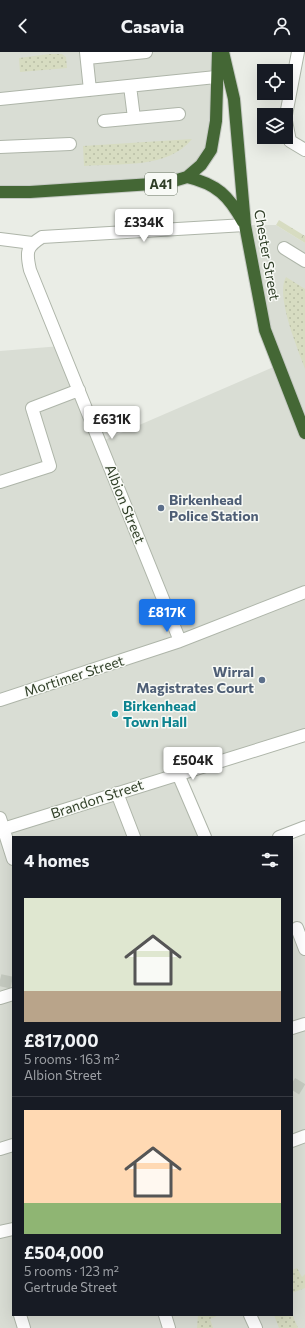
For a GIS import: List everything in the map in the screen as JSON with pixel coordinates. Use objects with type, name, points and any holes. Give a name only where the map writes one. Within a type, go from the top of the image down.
[{"type":"highway","name":"A41","points":[[0,192],[30,192],[167,184],[187,177],[201,165],[211,150],[216,121],[216,77],[218,52]]},
{"type":"highway","name":"Chester Street","points":[[223,52],[234,99],[245,225],[265,330],[305,433]]},
{"type":"highway","points":[[187,177],[205,181],[220,191],[233,203],[245,225]]},
{"type":"street","points":[[90,90],[86,55],[146,52]]},
{"type":"street","points":[[287,108],[298,52]]},
{"type":"street","points":[[0,99],[216,77]]},
{"type":"street","points":[[130,86],[134,118]]},
{"type":"street","points":[[104,121],[179,114]]},
{"type":"street","points":[[0,147],[70,144]]},
{"type":"street","points":[[293,144],[305,150]]},
{"type":"street","points":[[0,239],[32,244],[42,237],[245,225]]},
{"type":"street","name":"Albion Street","points":[[32,244],[27,255],[30,270],[180,641]]},
{"type":"street","points":[[284,248],[305,261]]},
{"type":"street","points":[[0,482],[50,466],[32,408],[79,390]]},
{"type":"street","name":"Mortimer Street","points":[[0,700],[180,641],[305,592]]},
{"type":"street","name":"Brandon Street","points":[[2,824],[75,806],[305,735]]},
{"type":"street","points":[[178,774],[205,836]]},
{"type":"street","points":[[117,793],[134,836]]},
{"type":"street","points":[[2,824],[12,856]]},
{"type":"street","points":[[282,836],[305,827]]},
{"type":"street","points":[[298,927],[305,949]]},
{"type":"street","points":[[0,998],[12,994]]},
{"type":"street","points":[[293,1028],[305,1024]]},
{"type":"street","points":[[293,1140],[305,1136]]},
{"type":"street","points":[[0,1148],[12,1145]]},
{"type":"street","points":[[0,1232],[12,1228]]},
{"type":"street","points":[[20,1316],[24,1328]]},
{"type":"street","points":[[165,1316],[169,1328]]},
{"type":"street","points":[[250,1316],[256,1328]]},
{"type":"shaded area","points":[[0,52],[218,52],[214,136],[187,177],[0,192]]},
{"type":"shaded area","points":[[245,225],[276,225],[305,243],[305,735],[178,774],[205,836],[12,836],[12,1316],[293,1316],[293,931],[305,949],[305,1328],[0,1328],[0,351],[61,346],[100,442],[278,365]]},
{"type":"green space","points":[[49,54],[62,54],[66,57],[67,68],[20,72],[19,58]]},
{"type":"green space","points":[[192,139],[182,149],[157,160],[142,163],[84,166],[83,146]]},
{"type":"green space","points":[[279,220],[305,236],[305,243],[276,225]]},
{"type":"green space","points":[[286,277],[305,289],[305,369],[285,309],[283,286]]},
{"type":"green space","points":[[297,1268],[302,1277],[305,1274],[305,1288],[293,1293],[293,1270]]},
{"type":"green space","points":[[198,1316],[217,1316],[210,1319],[213,1328],[197,1328]]},
{"type":"green space","points":[[274,1316],[293,1316],[298,1328],[279,1328]]},
{"type":"tunnel","points":[[0,980],[12,983]]},
{"type":"tunnel","points":[[293,1084],[305,1091]]},
{"type":"place","name":"Birkenhead Police Station","points":[[161,508]]},
{"type":"place","name":"Wirral Magistrates Court","points":[[262,680]]},
{"type":"place","name":"Birkenhead Town Hall","points":[[115,714]]}]
